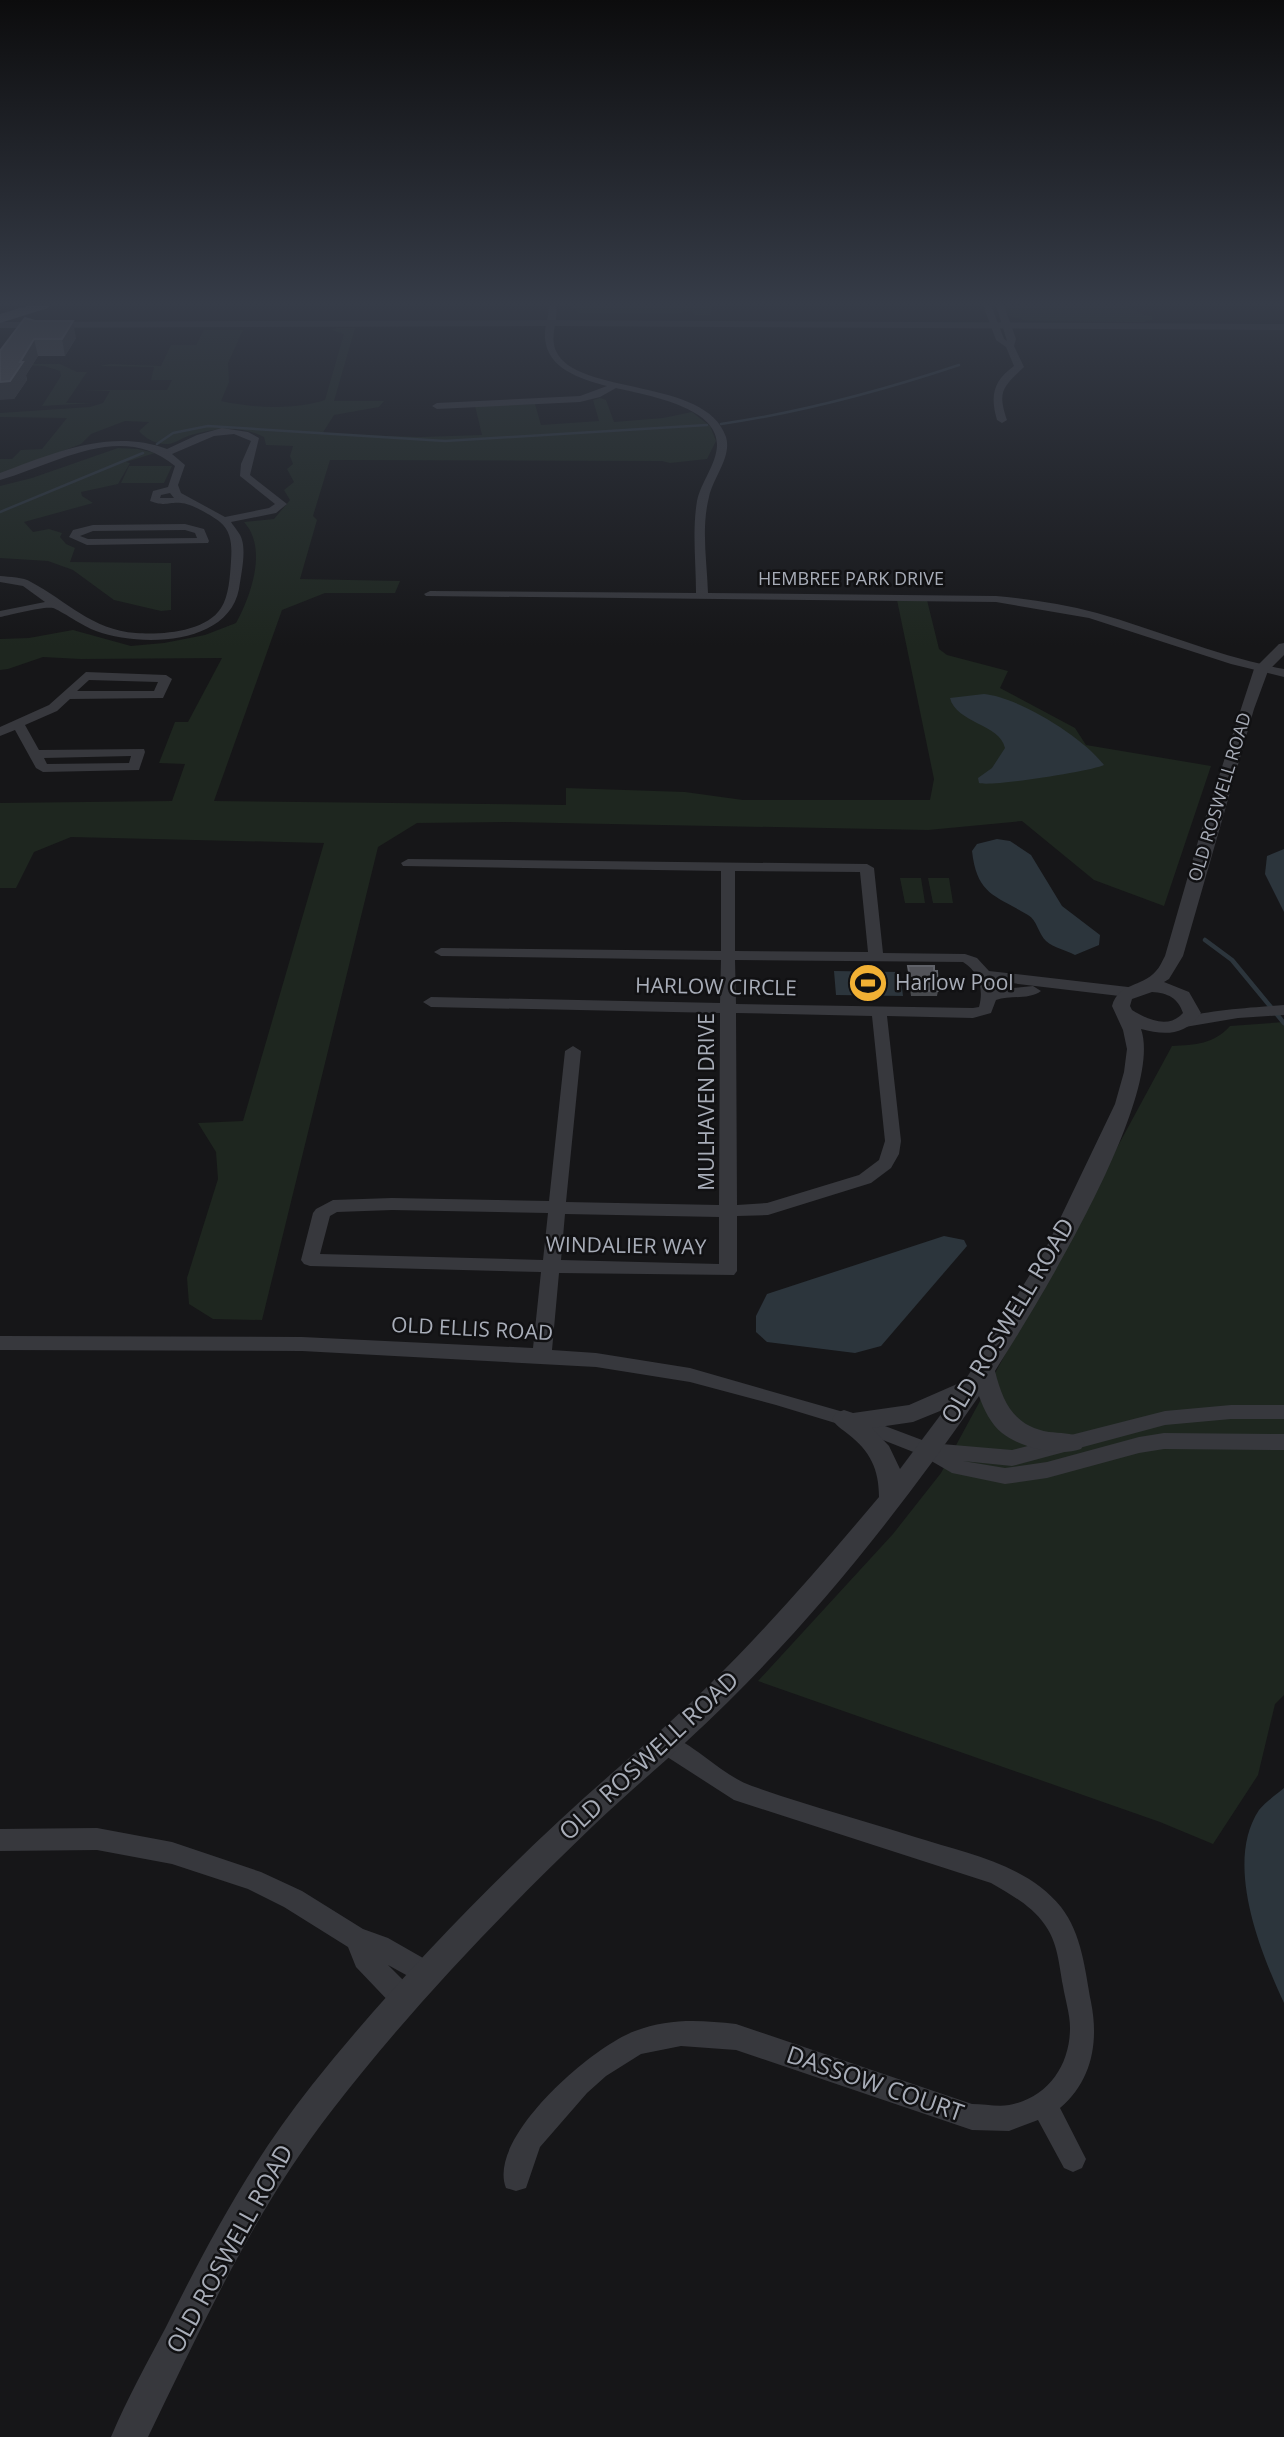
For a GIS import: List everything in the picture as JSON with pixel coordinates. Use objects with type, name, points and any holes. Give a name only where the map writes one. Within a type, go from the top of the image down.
[{"type":"street","points":[[702,596],[701,506],[721,450],[719,432],[707,419]]},
{"type":"street","points":[[0,477],[71,450],[126,445],[162,450],[203,435],[241,432],[256,440],[246,464],[245,476],[282,504],[272,511],[224,520],[181,500],[173,489]]},
{"type":"street","points":[[0,485],[40,475],[105,448]]},
{"type":"street","points":[[162,450],[180,465],[173,489]]},
{"type":"street","points":[[173,489],[157,493],[154,499],[165,503],[181,500]]},
{"type":"street","points":[[0,579],[26,583],[83,623],[119,636],[159,637],[197,628],[218,618],[229,605],[221,540],[224,520]]},
{"type":"street","points":[[185,527],[221,540],[87,542],[74,537],[77,532],[93,528],[185,527]]},
{"type":"street","name":"HEMBREE PARK DRIVE","points":[[430,594],[966,597],[1022,601],[1091,615],[1261,669],[1284,673]]},
{"type":"street","points":[[0,614],[55,604]]},
{"type":"street","name":"OLD ROSWELL ROAD","points":[[1136,989],[1163,975],[1174,956],[1209,831],[1261,669],[1284,647]]},
{"type":"street","points":[[0,732],[53,708],[86,676],[166,680],[159,695],[67,695]]},
{"type":"street","points":[[18,724],[35,754],[43,768],[134,767],[139,752],[35,754]]},
{"type":"street","points":[[408,863],[867,868],[876,957]]},
{"type":"street","name":"MULHAVEN DRIVE","points":[[728,866],[728,1211]]},
{"type":"street","name":"HARLOW CIRCLE","points":[[441,952],[965,958],[977,963],[984,974],[1002,978],[1065,983],[1107,991],[1136,989]]},
{"type":"street","name":"OLD ROSWELL ROAD","points":[[1174,956],[1178,981],[1192,1013],[1176,1025]]},
{"type":"street","points":[[984,974],[989,998]]},
{"type":"street","points":[[1137,1054],[1121,1000],[1136,989],[1171,990],[1205,1008],[1238,1013]]},
{"type":"street","name":"HARLOW CIRCLE","points":[[431,1002],[973,1013],[986,1010],[989,998],[1013,991],[1094,997],[1124,1013]]},
{"type":"street","points":[[1124,1013],[1143,1025],[1176,1025],[1238,1013],[1284,1010]]},
{"type":"street","points":[[558,1208],[728,1211],[782,1205],[865,1179],[885,1166],[890,1158],[893,1141],[879,1012]]},
{"type":"street","points":[[1137,1054],[1144,1045],[1176,1025]]},
{"type":"street","points":[[542,1356],[573,1051]]},
{"type":"street","name":"OLD ROSWELL ROAD","points":[[129,2437],[223,2252],[262,2182],[322,2097],[428,1975],[567,1832],[666,1744],[735,1677],[797,1611],[891,1499],[928,1450],[977,1378],[1049,1260],[1082,1198],[1114,1128],[1137,1054]]},
{"type":"street","name":"WINDALIER WAY","points":[[558,1208],[352,1203],[333,1206],[322,1213],[310,1260],[728,1271],[728,1211]]},
{"type":"street","name":"OLD ELLIS ROAD","points":[[0,1343],[302,1344],[542,1356],[608,1362],[690,1375],[848,1420],[928,1450]]},
{"type":"street","points":[[848,1420],[913,1413],[946,1401],[977,1378],[1008,1427],[1037,1440],[1073,1444]]},
{"type":"street","points":[[928,1450],[969,1452],[1000,1459],[1073,1444],[1165,1418],[1231,1412],[1284,1412]]},
{"type":"street","points":[[848,1420],[882,1453],[890,1476],[891,1499]]},
{"type":"street","points":[[928,1450],[959,1468],[1005,1476],[1047,1470],[1139,1445],[1164,1441],[1284,1441]]},
{"type":"street","name":"DASSOW COURT","points":[[516,2178],[520,2156],[529,2137],[586,2074],[627,2046],[674,2032],[706,2032],[736,2037],[972,2117],[1009,2118],[1044,2105],[1062,2090],[1074,2072],[1081,2050],[1083,2026],[1067,1941],[1054,1917],[1036,1897],[997,1874],[742,1794],[666,1744]]},
{"type":"street","points":[[0,1840],[97,1839],[172,1853],[253,1880],[293,1899],[357,1939],[379,1946],[428,1975]]},
{"type":"street","points":[[357,1939],[365,1959],[405,2000]]},
{"type":"street","points":[[1044,2105],[1073,2159]]},
{"type":"shaded area","points":[[66,419],[332,419],[322,434],[420,437],[482,435],[478,419],[539,419],[541,425],[599,421],[598,419],[613,419],[614,422],[701,419],[710,426],[716,441],[707,459],[670,463],[330,460],[313,516],[317,520],[300,579],[400,581],[395,593],[325,593],[282,610],[214,801],[566,805],[566,788],[685,792],[743,800],[930,800],[934,779],[897,600],[927,600],[939,649],[947,655],[1008,671],[1000,688],[1075,728],[1086,745],[1211,766],[1164,906],[1094,880],[1022,821],[928,830],[507,822],[417,823],[378,847],[262,1320],[213,1319],[189,1304],[187,1278],[218,1179],[216,1152],[198,1123],[243,1121],[324,843],[71,837],[34,852],[16,888],[0,888],[0,803],[172,801],[185,764],[159,763],[175,722],[188,722],[222,658],[43,657],[0,670],[0,639],[29,638],[73,630],[131,646],[205,635],[236,623],[255,572],[255,545],[244,522],[274,519],[290,500],[284,490],[294,482],[287,469],[293,464],[290,456],[293,446],[266,445],[264,437],[236,429],[198,433],[170,444],[160,444],[139,431],[149,422],[125,421],[91,434],[81,444],[0,475],[0,459],[12,459],[21,450],[42,449]]},
{"type":"shaded area","points":[[118,448],[155,453],[126,462],[130,463],[118,484],[81,492],[82,496],[93,503],[24,522],[33,532],[49,529],[62,533],[60,537],[66,544],[75,548],[70,562],[171,563],[171,610],[161,611],[114,600],[73,570],[48,561],[0,558],[0,486],[32,478]]},
{"type":"shaded area","points":[[129,466],[172,466],[164,483],[121,483]]},
{"type":"shaded area","points":[[984,694],[1014,702],[1049,720],[1081,743],[1104,765],[1042,778],[979,783],[978,778],[992,768],[1005,748],[995,734],[960,713],[950,698]]},
{"type":"shaded area","points":[[997,839],[1010,841],[1031,855],[1062,906],[1100,935],[1099,945],[1075,955],[1053,945],[1046,941],[1031,917],[997,898],[983,885],[974,866],[972,851],[977,844]]},
{"type":"shaded area","points":[[1284,849],[1284,912],[1265,874],[1267,856]]},
{"type":"shaded area","points":[[900,878],[921,878],[925,903],[905,903]]},
{"type":"shaded area","points":[[928,878],[949,878],[953,903],[933,903]]},
{"type":"shaded area","name":"Harlow Pool","points":[[834,971],[900,972],[903,996],[836,995]]},
{"type":"shaded area","points":[[1284,1022],[1284,1695],[1275,1704],[1258,1775],[1213,1844],[1160,1822],[758,1681],[893,1534],[941,1473],[1172,1046],[1211,1040],[1230,1026]]},
{"type":"shaded area","points":[[944,1236],[964,1240],[967,1246],[881,1346],[855,1353],[767,1342],[756,1332],[756,1316],[767,1294]]},
{"type":"shaded area","points":[[1284,1788],[1284,2003],[1265,1958],[1249,1907],[1245,1855],[1249,1831],[1259,1810]]},
{"type":"building","points":[[908,966],[934,966],[934,971],[937,971],[938,991],[912,990]]},
{"type":"waterway","points":[[721,424],[750,419]]},
{"type":"waterway","points":[[157,444],[173,433],[208,426],[445,441],[707,425]]},
{"type":"waterway","points":[[0,512],[143,453]]},
{"type":"waterway","points":[[1205,940],[1232,960],[1284,1023]]},
{"type":"place","name":"Harlow Pool","points":[[868,983]]}]
